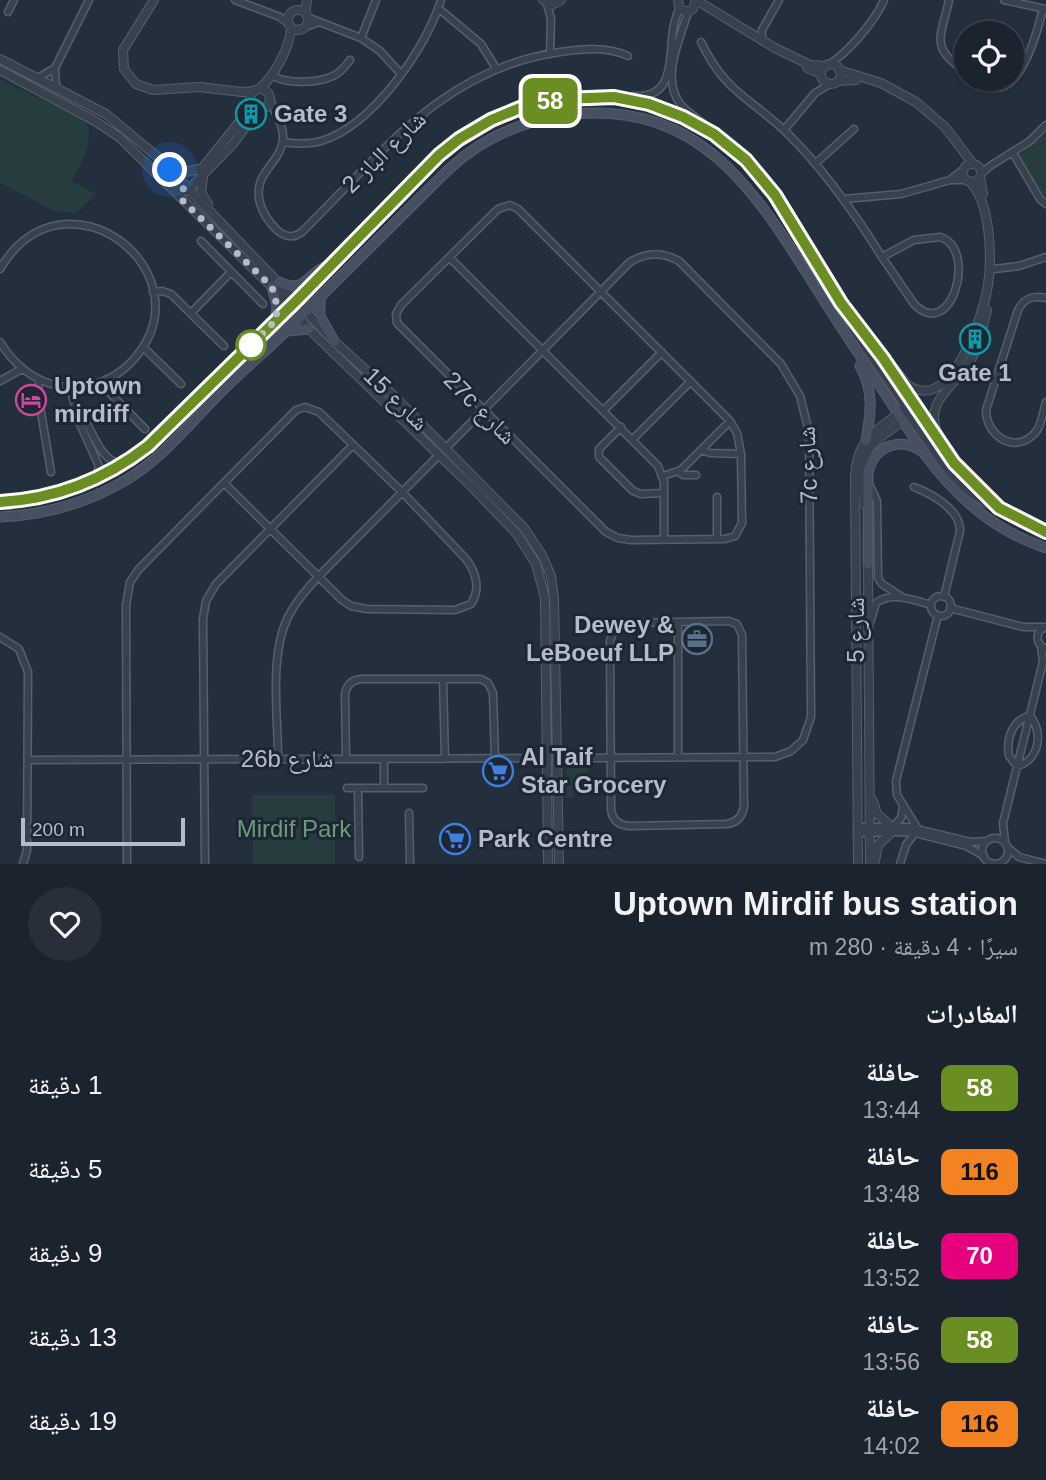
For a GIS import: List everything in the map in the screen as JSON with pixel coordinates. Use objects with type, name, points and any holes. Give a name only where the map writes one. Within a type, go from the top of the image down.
[{"type":"main road","points":[[224,388],[232,375],[297,310],[332,264],[439,155],[502,114],[537,103],[575,97],[614,97],[666,110],[714,134],[746,160],[769,186],[847,311],[883,358],[943,447],[971,482],[999,508],[1046,532]]},
{"type":"main road","points":[[0,502],[49,495],[95,480],[124,464],[167,430],[276,320],[321,296],[401,222],[457,161],[485,142],[506,131],[539,120],[583,113],[612,113],[677,131],[723,161],[739,176],[766,211],[902,416],[923,453],[953,490],[978,514],[1005,531],[1046,548]]},
{"type":"main road","points":[[276,320],[276,285],[300,286],[319,269],[332,264]]},
{"type":"main road","points":[[321,296],[318,304],[320,316],[334,341]]},
{"type":"main road","points":[[0,517],[42,513],[70,506],[129,478],[169,447],[224,388],[286,332],[297,310]]},
{"type":"main road","points":[[286,332],[309,328]]},
{"type":"main road","points":[[845,333],[870,391],[870,419],[866,440]]},
{"type":"main road","points":[[869,564],[870,466],[883,449],[902,444],[913,446],[923,453]]},
{"type":"street","points":[[8,12],[14,0]]},
{"type":"street","points":[[56,87],[55,68],[89,0]]},
{"type":"street","points":[[154,0],[123,50],[124,68],[130,79],[148,90],[199,87],[263,92]]},
{"type":"street","points":[[235,0],[276,16],[295,27],[319,23]]},
{"type":"street","points":[[292,12],[305,0]]},
{"type":"street","points":[[183,201],[185,189],[245,122],[256,105],[295,27],[306,15],[305,0]]},
{"type":"street","points":[[361,38],[376,0]]},
{"type":"street","points":[[263,92],[281,122],[283,142],[312,143],[334,136],[372,108],[401,74],[422,42],[441,0]]},
{"type":"street","points":[[670,0],[708,13],[765,48],[821,76],[824,82],[834,83]]},
{"type":"street","points":[[762,41],[762,30],[779,0]]},
{"type":"street","points":[[816,93],[827,65],[840,56],[872,21],[884,0]]},
{"type":"street","points":[[949,0],[941,46],[946,58],[954,64]]},
{"type":"street","points":[[1004,0],[1044,9],[1024,61]]},
{"type":"street","points":[[550,54],[551,19],[545,2],[559,2],[551,19]]},
{"type":"street","points":[[614,97],[645,96],[662,86],[668,74],[673,28],[687,5]]},
{"type":"street","points":[[687,5],[672,74],[674,93],[684,109],[714,134]]},
{"type":"street","points":[[687,5],[810,65],[827,65],[888,86],[922,106],[944,127],[974,170],[992,230],[994,270],[967,366],[936,404],[934,424],[943,447]]},
{"type":"street","points":[[438,8],[481,44],[496,68]]},
{"type":"street","points":[[263,92],[275,77],[295,27],[292,12]]},
{"type":"street","points":[[276,16],[292,12],[306,15],[319,23],[361,38],[380,51],[401,74]]},
{"type":"street","points":[[673,28],[680,27],[683,31]]},
{"type":"street","points":[[749,34],[762,30]]},
{"type":"street","points":[[701,42],[710,61],[726,82],[784,130],[816,163],[844,200],[881,257],[914,303],[929,313],[939,312],[950,303],[957,279],[958,259],[954,246],[948,240],[940,237],[920,239],[881,257]]},
{"type":"street","name":"شارع الباز 2","points":[[283,142],[279,153],[262,177],[259,198],[266,218],[281,233],[291,237],[303,231],[432,105],[467,82],[496,68],[550,54],[603,50],[628,56]]},
{"type":"street","points":[[834,83],[840,76],[840,56]]},
{"type":"street","name":"شارع 15","points":[[0,59],[106,114],[159,158],[185,189],[212,212],[297,310],[309,328],[472,486],[517,534],[536,564],[545,598],[545,655],[559,864]]},
{"type":"street","points":[[275,77],[290,81],[324,79],[339,72],[350,60]]},
{"type":"street","points":[[37,78],[55,68]]},
{"type":"street","name":"شارع 15","points":[[0,70],[105,127],[276,285]]},
{"type":"street","points":[[784,130],[816,93],[834,83],[851,79],[872,84],[915,106],[947,136],[974,170],[977,181],[950,180]]},
{"type":"street","points":[[42,92],[47,82]]},
{"type":"street","points":[[242,92],[256,105],[274,110]]},
{"type":"street","points":[[256,105],[268,104],[263,92]]},
{"type":"street","points":[[844,200],[909,192],[990,166],[1013,153],[1046,125]]},
{"type":"street","points":[[816,163],[854,129]]},
{"type":"street","points":[[134,152],[145,156],[185,189]]},
{"type":"street","points":[[1013,153],[1046,205]]},
{"type":"street","points":[[159,158],[181,172],[203,171]]},
{"type":"street","points":[[883,358],[910,387],[922,391],[930,390],[939,386],[954,371],[978,331],[986,295],[989,246],[978,193],[964,175],[974,170]]},
{"type":"street","points":[[203,171],[201,193],[212,212]]},
{"type":"street","name":"27c شارع","points":[[601,291],[518,209],[510,205],[498,209],[397,309],[395,318],[400,328],[606,532],[625,539],[721,539]]},
{"type":"street","points":[[0,269],[14,248],[35,233],[59,225],[85,224],[109,232],[130,247],[145,268],[153,292],[154,315],[143,347],[124,369],[100,383],[70,387],[39,380],[22,369],[0,342]]},
{"type":"street","points":[[201,241],[263,303]]},
{"type":"street","name":"7c شارع","points":[[601,291],[641,256],[665,255],[679,261],[781,364],[796,387],[806,413],[809,432],[811,717]]},
{"type":"street","points":[[994,270],[1019,266],[1046,257]]},
{"type":"street","points":[[450,258],[658,466],[663,476],[664,539]]},
{"type":"street","points":[[191,313],[232,272]]},
{"type":"street","points":[[446,448],[601,291],[730,421],[737,433],[741,454],[741,528],[735,536],[721,539],[717,497]]},
{"type":"street","points":[[153,292],[171,294],[224,346]]},
{"type":"street","points":[[1046,298],[1031,297],[1017,310],[986,410],[988,425],[992,432],[1005,441],[1020,442],[1039,428],[1046,402]]},
{"type":"street","name":"شارع 15","points":[[297,310],[392,394],[495,496],[537,545],[551,576],[555,610],[556,684],[548,838],[552,845],[550,864]]},
{"type":"street","points":[[847,311],[852,327],[902,401],[902,416],[969,491],[980,500],[999,508]]},
{"type":"street","points":[[143,347],[181,384]]},
{"type":"street","points":[[604,410],[662,352]]},
{"type":"street","points":[[0,381],[22,369]]},
{"type":"street","points":[[39,380],[38,394],[51,472]]},
{"type":"street","points":[[633,439],[691,381]]},
{"type":"street","points":[[100,383],[145,429]]},
{"type":"street","points":[[70,387],[79,422],[99,466],[95,480]]},
{"type":"street","points":[[127,864],[127,589],[139,569],[224,483],[293,414],[305,407],[315,410],[402,492],[466,559],[474,572],[476,594],[471,604],[455,610],[356,608],[342,600],[224,483]]},
{"type":"street","points":[[76,410],[87,421],[107,457],[114,463],[124,464]]},
{"type":"street","points":[[866,440],[902,416]]},
{"type":"street","name":"شارع 5","points":[[872,864],[869,564],[864,461],[878,437],[902,416]]},
{"type":"street","points":[[663,476],[678,471],[730,421]]},
{"type":"street","points":[[621,427],[599,449],[599,457],[638,494],[664,493]]},
{"type":"street","name":"شارع 5","points":[[858,864],[855,476],[859,453],[866,440]]},
{"type":"street","points":[[205,864],[205,607],[216,584],[353,445]]},
{"type":"street","points":[[701,450],[707,453],[741,454]]},
{"type":"street","points":[[278,758],[279,644],[294,606],[318,577],[439,455]]},
{"type":"street","points":[[678,471],[683,475],[696,475]]},
{"type":"street","points":[[868,482],[877,501],[878,578],[882,584],[902,597],[931,605]]},
{"type":"street","points":[[472,486],[492,501],[495,496]]},
{"type":"street","points":[[914,487],[934,497],[956,516],[960,523],[944,597]]},
{"type":"street","points":[[869,628],[876,603],[886,598],[902,597]]},
{"type":"street","points":[[937,597],[944,597],[949,601],[950,608],[946,614],[938,615],[931,605],[937,597]]},
{"type":"street","points":[[950,608],[1023,627],[1045,627]]},
{"type":"street","points":[[938,615],[896,781],[896,792],[917,831],[970,848],[992,863],[1018,857],[1046,864]]},
{"type":"street","points":[[678,622],[678,757]]},
{"type":"street","points":[[678,622],[733,622],[740,627],[743,635],[744,807],[741,816],[734,822],[629,826],[620,824],[612,814],[610,636],[619,624],[678,622]]},
{"type":"street","points":[[1000,862],[1007,856],[1003,823],[1044,660],[1043,647],[1037,637],[1023,627]]},
{"type":"street","points":[[1037,637],[1045,627]]},
{"type":"street","points":[[0,637],[19,649],[28,672],[27,850],[23,864]]},
{"type":"street","points":[[545,655],[553,656],[556,684]]},
{"type":"street","points":[[346,759],[345,695],[350,684],[360,679],[481,679],[491,686],[493,693],[495,759]]},
{"type":"street","points":[[443,679],[445,760]]},
{"type":"street","points":[[1017,766],[1029,761],[1038,745],[1038,730],[1030,716]]},
{"type":"street","points":[[1017,766],[1009,756],[1009,737],[1016,723],[1030,716]]},
{"type":"street","name":"26b شارع","points":[[28,760],[775,757],[791,751],[803,740],[811,717]]},
{"type":"street","points":[[384,759],[384,788]]},
{"type":"street","points":[[870,780],[875,810],[902,838],[904,848]]},
{"type":"street","points":[[347,788],[423,788]]},
{"type":"street","points":[[358,788],[359,857]]},
{"type":"street","points":[[872,864],[878,845],[901,818],[904,807]]},
{"type":"street","points":[[409,813],[411,864]]},
{"type":"street","points":[[986,860],[983,846],[1003,823]]},
{"type":"street","points":[[857,830],[917,831],[967,841],[998,838],[1018,857]]},
{"type":"street","points":[[900,864],[904,848],[917,831]]},
{"type":"green space","points":[[0,79],[86,121],[88,145],[72,181],[96,194],[77,213],[54,211],[0,183]]},
{"type":"green space","points":[[1046,128],[1046,204],[1017,156],[1039,138]]},
{"type":"green space","points":[[588,768],[588,785],[578,787],[572,798],[565,798],[566,770]]},
{"type":"green space","name":"Mirdif Park","points":[[252,795],[335,795],[335,864],[253,864]]},
{"type":"bus line","name":"58","points":[[0,502],[70,490],[124,464],[148,446],[407,190],[439,155],[469,132],[502,114],[537,103],[575,97],[614,97],[649,104],[683,117],[714,134],[746,160],[775,195],[841,303],[883,358],[954,463],[999,508],[1046,532]]},
{"type":"place","name":"Gate 3","points":[[251,114]]},
{"type":"place","name":"Gate 1","points":[[975,339]]},
{"type":"place","name":"Uptown mirdiff","points":[[31,400]]},
{"type":"place","name":"Dewey & LeBoeuf LLP","points":[[697,639]]},
{"type":"place","name":"Al Taif Star Grocery","points":[[498,771]]},
{"type":"place","name":"Park Centre","points":[[455,839]]},
{"type":"route","points":[[170,170],[185,186],[182,191],[183,201],[272,287],[277,306],[276,320],[251,345]]}]
